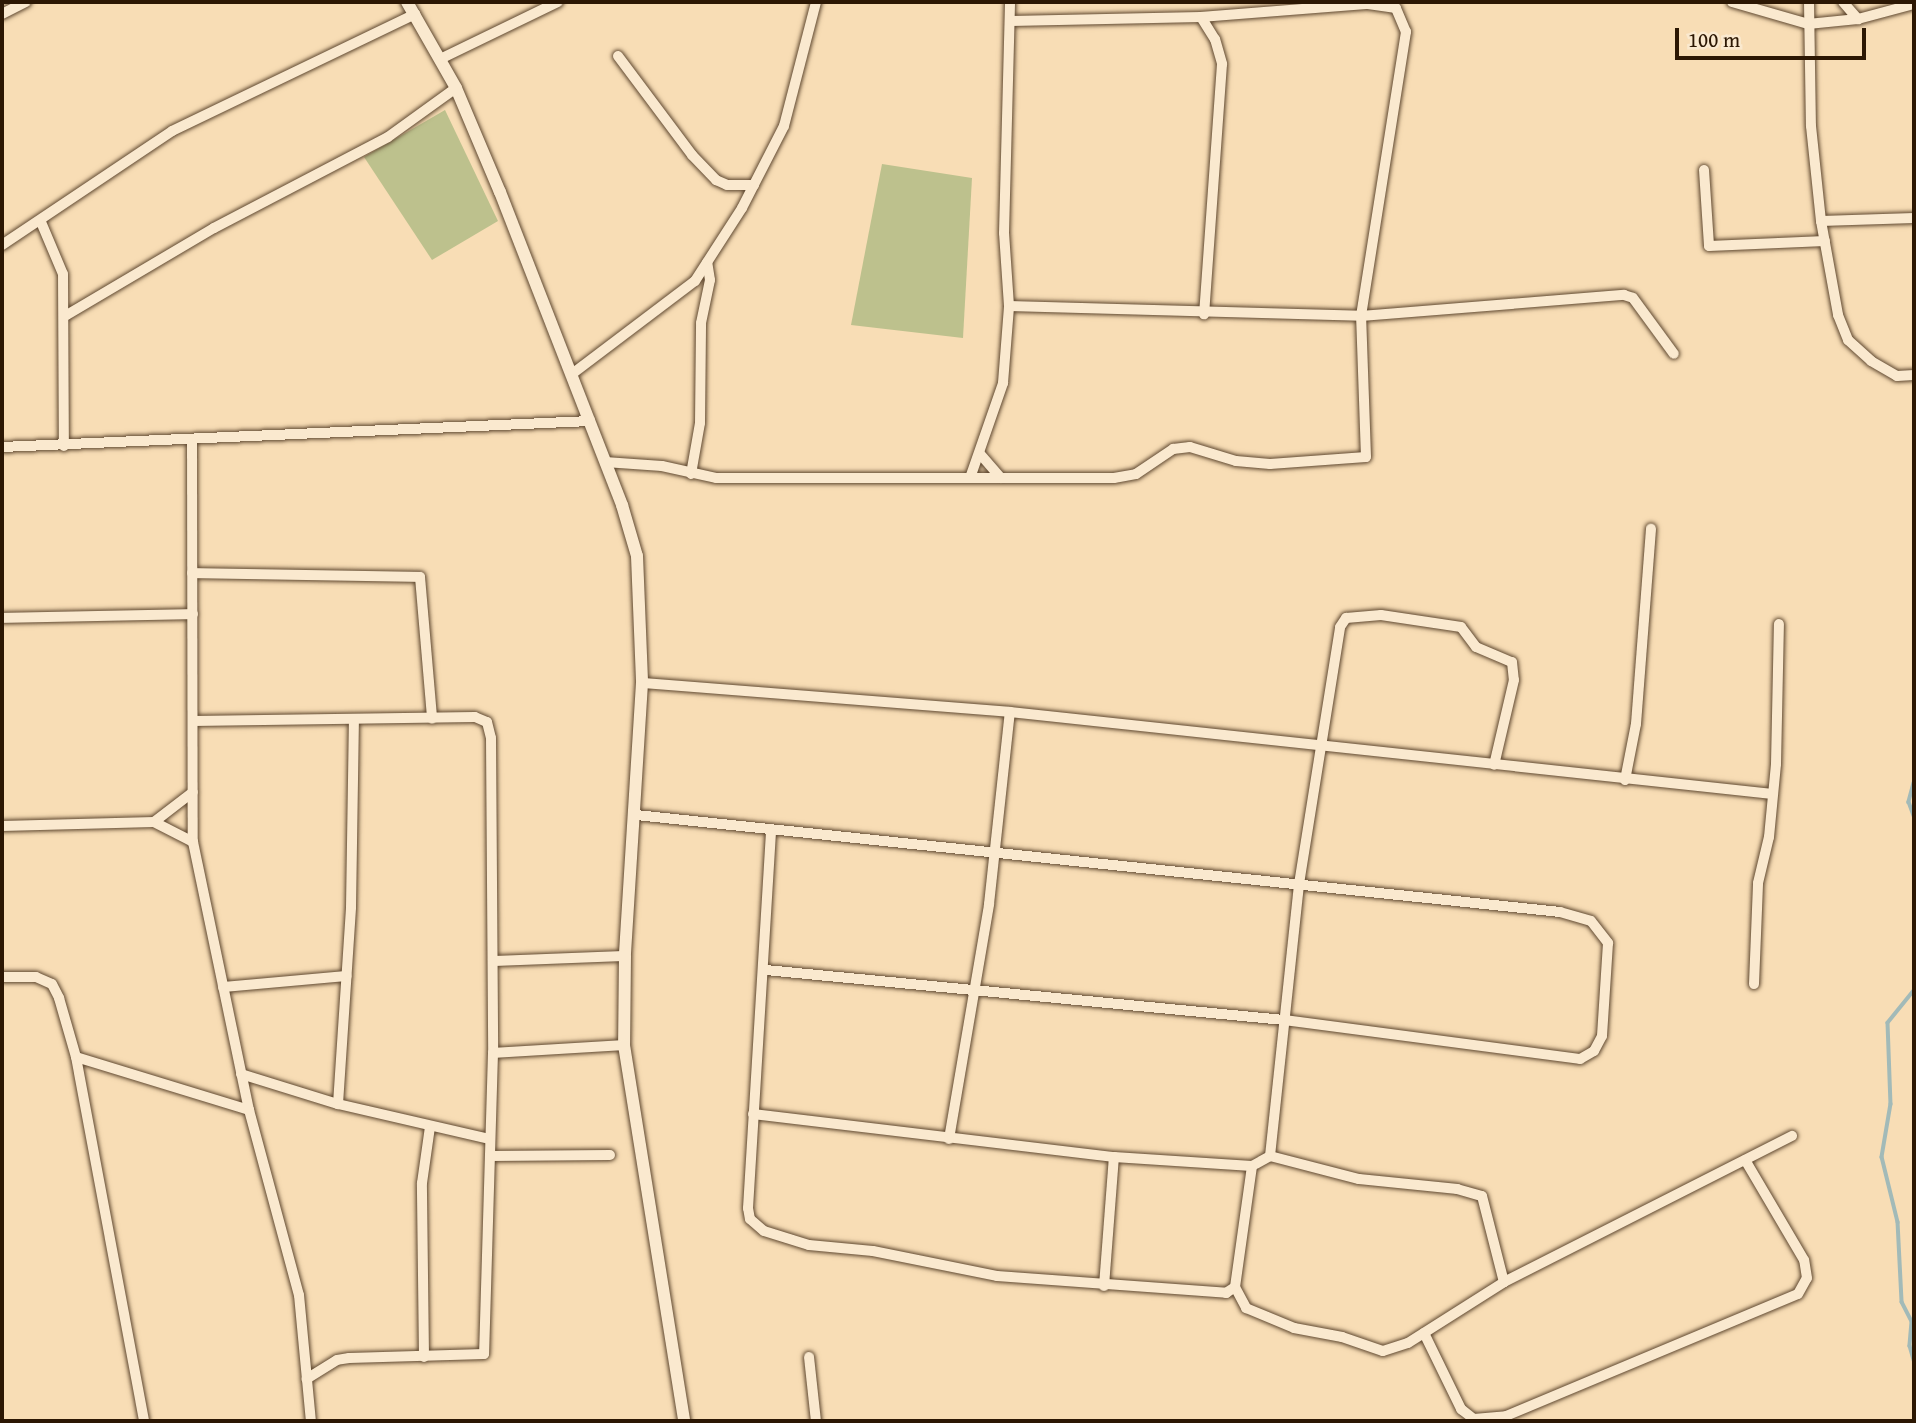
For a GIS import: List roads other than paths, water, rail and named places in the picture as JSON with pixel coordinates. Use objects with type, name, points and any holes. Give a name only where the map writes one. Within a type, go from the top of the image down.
[{"type":"street","points":[[2,14],[26,2]]},
{"type":"street","points":[[407,2],[456,88],[572,374],[637,556],[642,683],[636,815],[625,956],[624,1045],[684,1421]]},
{"type":"street","points":[[440,59],[558,2]]},
{"type":"street","points":[[572,374],[678,297],[707,261],[754,185],[783,126],[816,2]]},
{"type":"street","points":[[970,478],[981,454],[1003,383],[1009,306],[1004,233],[1010,2]]},
{"type":"street","points":[[1732,2],[1808,24],[1858,19],[1914,4]]},
{"type":"street","points":[[1810,2],[1808,24],[1821,221],[1838,315],[1848,340],[1897,376],[1914,374]]},
{"type":"street","points":[[1843,2],[1858,19]]},
{"type":"street","points":[[605,462],[716,478],[1114,478],[1136,474],[1173,449],[1189,447],[1236,461],[1270,464],[1360,461],[1367,450],[1360,316],[1406,32],[1396,8],[1366,4],[1201,17],[1011,20]]},
{"type":"street","points":[[2,245],[41,222],[172,131],[415,14]]},
{"type":"street","points":[[1201,17],[1215,39],[1222,64],[1204,314]]},
{"type":"street","points":[[618,56],[692,155],[716,180],[727,185],[754,185]]},
{"type":"street","points":[[65,316],[214,228],[388,137],[456,88]]},
{"type":"street","points":[[1704,170],[1709,246],[1825,241]]},
{"type":"street","points":[[1821,221],[1914,218]]},
{"type":"street","points":[[41,222],[63,274],[64,446]]},
{"type":"street","points":[[691,474],[700,423],[701,323],[710,280],[707,261]]},
{"type":"street","points":[[1009,306],[1204,314],[1360,316],[1624,295],[1633,298],[1674,354]]},
{"type":"street","points":[[2,447],[590,421]]},
{"type":"street","points":[[192,439],[193,842],[249,1110],[299,1295],[311,1421]]},
{"type":"street","points":[[981,454],[1001,478]]},
{"type":"street","points":[[1625,780],[1636,724],[1651,528]]},
{"type":"street","points":[[192,573],[420,577],[432,718]]},
{"type":"street","points":[[2,618],[192,614]]},
{"type":"street","points":[[1270,1156],[1299,884],[1340,627],[1346,618],[1381,615],[1461,627],[1476,647],[1512,662],[1514,680],[1494,765]]},
{"type":"street","points":[[1754,984],[1758,883],[1773,794],[1779,624]]},
{"type":"street","points":[[642,683],[1010,712],[1321,743],[1625,780],[1773,794]]},
{"type":"street","points":[[949,1139],[976,993],[1010,712]]},
{"type":"street","points":[[193,721],[432,718],[487,722],[493,1053],[484,1354],[337,1360],[307,1379]]},
{"type":"street","points":[[338,1104],[347,976],[354,720]]},
{"type":"street","points":[[154,822],[193,792]]},
{"type":"street","points":[[636,815],[771,832],[1560,912],[1591,921],[1608,943],[1602,1036],[1594,1051],[1580,1059],[1284,1020],[976,993],[765,970]]},
{"type":"street","points":[[2,825],[154,822],[193,842]]},
{"type":"street","points":[[771,832],[765,970],[753,1114],[748,1208],[750,1219],[764,1231],[809,1245],[873,1251],[997,1276],[1198,1294],[1226,1293],[1235,1287]]},
{"type":"street","points":[[493,961],[625,956]]},
{"type":"street","points":[[223,987],[347,976]]},
{"type":"street","points":[[2,977],[36,977],[52,984],[76,1056],[144,1421]]},
{"type":"street","points":[[493,1053],[624,1045]]},
{"type":"street","points":[[76,1056],[249,1110]]},
{"type":"street","points":[[241,1074],[338,1104],[490,1139]]},
{"type":"street","points":[[753,1114],[1114,1157],[1252,1166],[1270,1156],[1359,1179],[1417,1182],[1482,1196],[1504,1282]]},
{"type":"street","points":[[424,1357],[422,1182],[430,1127]]},
{"type":"street","points":[[1252,1166],[1235,1287],[1246,1308],[1294,1328],[1342,1337],[1372,1350],[1393,1348],[1424,1333],[1504,1282],[1792,1136]]},
{"type":"street","points":[[490,1156],[610,1155]]},
{"type":"street","points":[[1104,1286],[1114,1157]]},
{"type":"street","points":[[1424,1333],[1461,1409],[1474,1419],[1506,1416],[1798,1294],[1807,1278],[1804,1260],[1745,1160]]},
{"type":"street","points":[[810,1357],[816,1421]]},
{"type":"waterway","points":[[1914,783],[1909,802],[1914,816]]},
{"type":"waterway","points":[[1914,991],[1888,1023],[1891,1104],[1882,1157],[1898,1222],[1902,1302],[1912,1322],[1910,1346],[1914,1360]]}]
